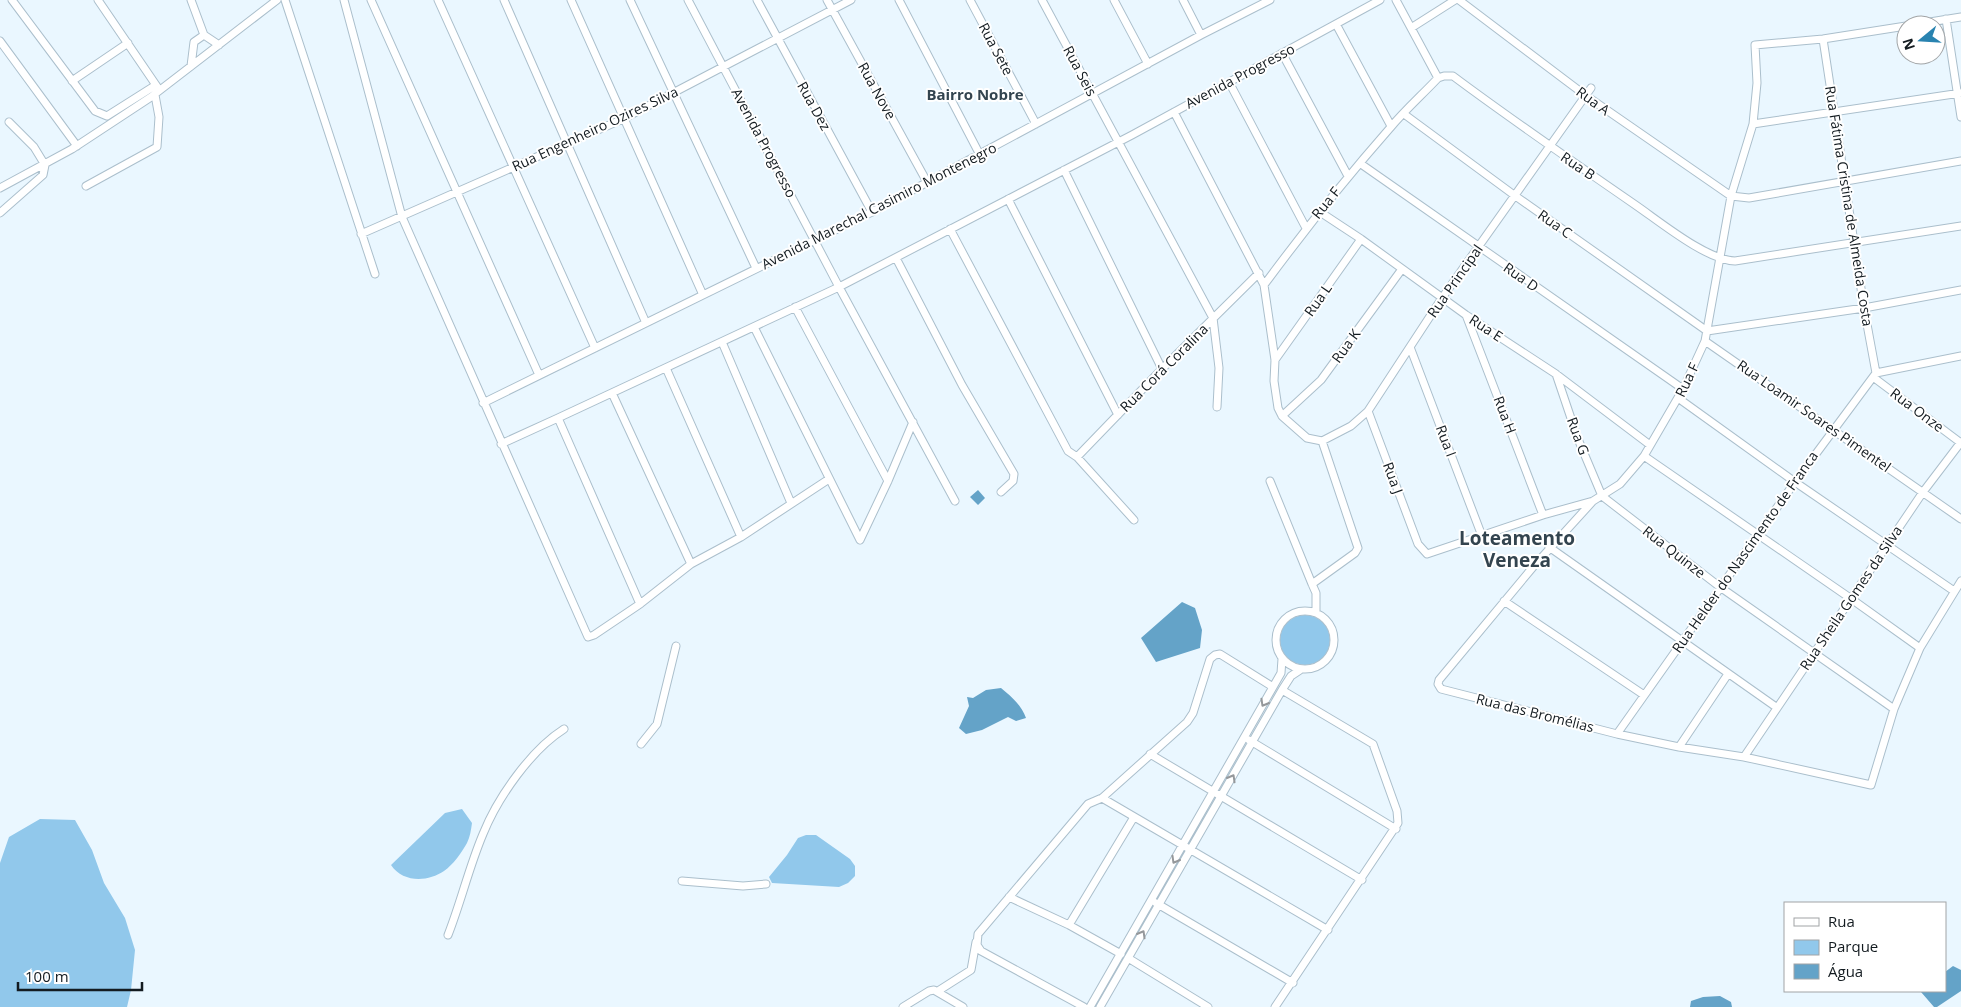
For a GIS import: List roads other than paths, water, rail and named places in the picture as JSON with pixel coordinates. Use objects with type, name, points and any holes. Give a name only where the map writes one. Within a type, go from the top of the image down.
[{"type":"street","points":[[12,0],[95,112],[107,116],[157,90]]},
{"type":"street","points":[[86,186],[157,147],[159,117],[157,90],[128,43],[98,0]]},
{"type":"street","points":[[191,0],[204,35],[219,45]]},
{"type":"street","points":[[0,188],[77,146],[191,66],[277,0]]},
{"type":"street","points":[[285,0],[375,274]]},
{"type":"street","points":[[344,0],[402,217],[482,403],[588,637],[594,635],[640,604],[691,564],[741,537],[829,479]]},
{"type":"street","points":[[370,0],[539,375]]},
{"type":"street","points":[[438,0],[595,348]]},
{"type":"street","points":[[504,0],[646,323]]},
{"type":"street","points":[[571,0],[703,295]]},
{"type":"street","points":[[630,0],[756,268]]},
{"type":"street","name":"Avenida Progresso","points":[[688,0],[839,287],[955,501]]},
{"type":"street","name":"Rua Dez","points":[[757,0],[872,212]]},
{"type":"street","name":"Rua Nove","points":[[827,0],[927,182]]},
{"type":"street","name":"Rua Engenheiro Ozires Silva","points":[[361,234],[623,119],[851,0]]},
{"type":"street","points":[[899,0],[980,155]]},
{"type":"street","name":"Rua Sete","points":[[970,0],[1036,124]]},
{"type":"street","name":"Rua Seis","points":[[1042,0],[1117,143],[1214,318]]},
{"type":"street","points":[[1114,0],[1148,64]]},
{"type":"street","points":[[1183,0],[1201,35]]},
{"type":"street","name":"Avenida Marechal Casimiro Montenegro","points":[[482,403],[872,212],[1148,64],[1257,3],[1270,0]]},
{"type":"street","name":"Avenida Progresso","points":[[501,444],[839,287],[1117,143],[1380,0]]},
{"type":"street","points":[[1396,0],[1438,78]]},
{"type":"street","points":[[1411,28],[1457,0]]},
{"type":"street","name":"Rua A","points":[[1457,0],[1585,95],[1731,196]]},
{"type":"street","points":[[1961,17],[1946,19],[1959,94],[1961,117]]},
{"type":"street","points":[[1336,24],[1391,126]]},
{"type":"street","points":[[1823,39],[1896,28]]},
{"type":"street","points":[[191,66],[194,42],[204,35]]},
{"type":"street","name":"Rua F","points":[[1418,544],[1424,552],[1430,554],[1543,515],[1593,501],[1620,484],[1644,456],[1683,389],[1708,331],[1731,196],[1753,124],[1758,83],[1755,45],[1823,39]]},
{"type":"street","name":"Rua Fátima Cristina de Almeida Costa","points":[[1823,39],[1874,375]]},
{"type":"street","points":[[0,41],[77,146]]},
{"type":"street","points":[[72,80],[128,43]]},
{"type":"street","points":[[1282,54],[1348,176]]},
{"type":"street","name":"Rua B","points":[[1438,78],[1453,76],[1549,146],[1689,242],[1720,259]]},
{"type":"street","name":"Rua F","points":[[1264,286],[1306,228],[1348,176],[1361,164],[1391,126],[1438,78]]},
{"type":"street","points":[[1229,82],[1306,228]]},
{"type":"street","name":"Rua Principal","points":[[1322,441],[1351,426],[1368,411],[1442,298],[1591,88]]},
{"type":"street","points":[[1753,124],[1959,94]]},
{"type":"street","points":[[1174,112],[1259,273],[1264,286],[1275,360],[1274,381],[1278,408],[1282,416],[1307,438],[1322,441],[1358,548],[1312,584]]},
{"type":"street","name":"Rua C","points":[[1404,114],[1514,195],[1708,331]]},
{"type":"street","points":[[0,213],[44,175],[45,165],[34,147],[9,122]]},
{"type":"street","points":[[1731,196],[1749,198],[1961,162]]},
{"type":"street","name":"Rua D","points":[[1361,164],[1683,389]]},
{"type":"street","points":[[1064,170],[1162,369]]},
{"type":"street","points":[[1008,199],[1118,415]]},
{"type":"street","name":"Rua E","points":[[1320,212],[1361,239],[1466,315],[1556,374],[1650,445]]},
{"type":"street","points":[[1720,259],[1736,262],[1961,226]]},
{"type":"street","points":[[950,229],[1068,451],[1078,457],[1134,520]]},
{"type":"street","name":"Rua L","points":[[1275,360],[1361,239]]},
{"type":"street","points":[[896,258],[962,385],[1014,474],[1013,481],[1001,492]]},
{"type":"street","name":"Rua K","points":[[1282,416],[1321,380],[1402,269]]},
{"type":"street","name":"Rua Corá Coralina","points":[[1078,457],[1162,369],[1259,273]]},
{"type":"street","points":[[1708,331],[1864,308],[1961,290]]},
{"type":"street","points":[[795,308],[888,482]]},
{"type":"street","name":"Rua H","points":[[1466,315],[1543,515]]},
{"type":"street","points":[[1214,318],[1219,368],[1217,407]]},
{"type":"street","points":[[754,327],[860,540],[888,482],[912,422]]},
{"type":"street","name":"Rua Loamir Soares Pimentel","points":[[1705,340],[1961,519]]},
{"type":"street","points":[[722,342],[791,503]]},
{"type":"street","name":"Rua I","points":[[1410,347],[1482,536]]},
{"type":"street","points":[[1874,375],[1961,356]]},
{"type":"street","points":[[666,368],[741,537]]},
{"type":"street","name":"Rua G","points":[[1556,374],[1578,439],[1602,496]]},
{"type":"street","name":"Rua Helder do Nascimento de Franca","points":[[1617,734],[1832,430],[1874,375]]},
{"type":"street","name":"Rua Onze","points":[[1874,375],[1961,442]]},
{"type":"street","points":[[612,393],[691,564]]},
{"type":"street","points":[[1678,398],[1795,482],[1954,590]]},
{"type":"street","name":"Rua J","points":[[1368,411],[1418,544]]},
{"type":"street","points":[[558,418],[640,604]]},
{"type":"street","name":"Rua Sheila Gomes da Silva","points":[[1744,757],[1923,492],[1961,442]]},
{"type":"street","points":[[1644,456],[1920,648]]},
{"type":"street","points":[[1270,481],[1316,593],[1316,613]]},
{"type":"street","name":"Rua Quinze","points":[[1602,496],[1720,587],[1894,709]]},
{"type":"street","name":"Rua das Bromélias","points":[[1593,501],[1549,547],[1440,680],[1438,684],[1441,690],[1617,734],[1679,747],[1744,757],[1871,785],[1894,709]]},
{"type":"street","points":[[1549,547],[1776,707]]},
{"type":"street","points":[[1894,709],[1920,648],[1961,581]]},
{"type":"street","points":[[1504,601],[1644,695]]},
{"type":"street","points":[[1301,611],[1316,613],[1328,622],[1333,631],[1335,641],[1333,651],[1328,660],[1320,667],[1300,670],[1290,666],[1282,659],[1277,650],[1278,630],[1283,621],[1291,614],[1301,611]]},
{"type":"street","points":[[641,744],[657,724],[676,646]]},
{"type":"street","points":[[938,991],[971,970],[978,934],[1088,804],[1102,798],[1180,729],[1193,713],[1210,659],[1215,654],[1220,654],[1273,688]]},
{"type":"street","points":[[1090,1007],[1273,688],[1281,673],[1282,659]]},
{"type":"street","points":[[1100,1007],[1282,690],[1291,676],[1300,670]]},
{"type":"street","points":[[1679,747],[1728,674]]},
{"type":"street","points":[[1275,1007],[1293,983],[1398,824],[1397,811],[1373,744],[1282,690]]},
{"type":"street","points":[[448,935],[461,903],[483,833],[501,800],[544,744],[564,729]]},
{"type":"street","points":[[1245,738],[1396,829]]},
{"type":"street","points":[[1150,754],[1362,880]]},
{"type":"street","points":[[1102,798],[1328,930]]},
{"type":"street","points":[[1069,925],[1134,817]]},
{"type":"street","points":[[682,881],[743,886],[766,884]]},
{"type":"street","points":[[1009,897],[1069,925],[1121,954]]},
{"type":"street","points":[[1151,901],[1293,983]]},
{"type":"street","points":[[976,939],[980,951],[1084,1007]]},
{"type":"street","points":[[1128,958],[1208,1007]]},
{"type":"street","points":[[903,1007],[929,991],[938,991],[964,1007]]},
{"type":"water","points":[[978,490],[985,498],[978,505],[970,497]]},
{"type":"water","points":[[1182,602],[1195,608],[1202,630],[1200,648],[1156,662],[1141,638]]},
{"type":"water","points":[[1001,688],[1019,705],[1026,718],[1016,721],[1008,717],[982,730],[966,734],[959,728],[969,706],[967,697],[973,698],[986,690]]},
{"type":"water","points":[[1953,966],[1961,970],[1961,991],[1937,1007],[1934,1007],[1921,992],[1946,992],[1946,971]]},
{"type":"water","points":[[1720,996],[1731,1002],[1732,1007],[1690,1007],[1691,1001],[1703,997]]},
{"type":"district","name":"Bairro Nobre","points":[[975,95]]},
{"type":"district","name":"Loteamento Veneza","points":[[1517,549]]}]
